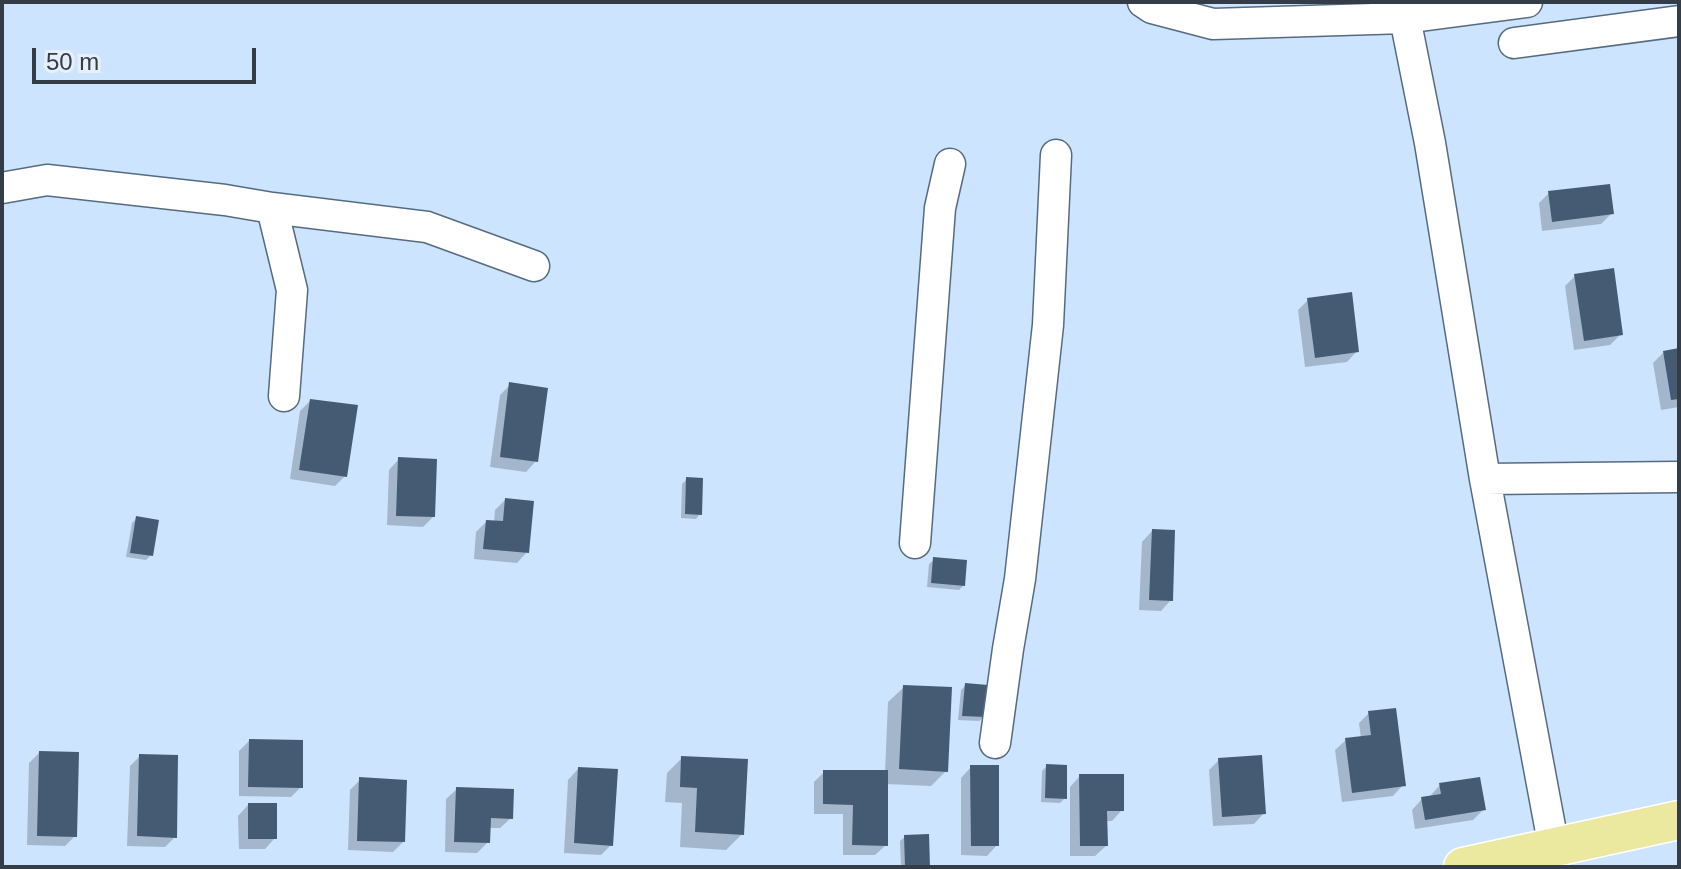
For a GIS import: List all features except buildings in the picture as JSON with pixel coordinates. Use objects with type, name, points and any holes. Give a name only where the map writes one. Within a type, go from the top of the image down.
[{"type":"main road","points":[[1463,867],[1679,820]]},
{"type":"street","points":[[1143,2],[1152,8],[1213,24],[1405,18],[1527,2]]},
{"type":"street","points":[[1405,18],[1430,143],[1485,479],[1554,848]]},
{"type":"street","points":[[1514,43],[1679,21]]},
{"type":"street","points":[[995,743],[1020,579],[1048,325],[1056,155]]},
{"type":"street","points":[[915,543],[940,208],[950,164]]},
{"type":"street","points":[[2,188],[47,180],[427,227],[534,266]]},
{"type":"street","points":[[272,208],[292,290],[284,396]]},
{"type":"street","points":[[1485,479],[1679,477]]}]
